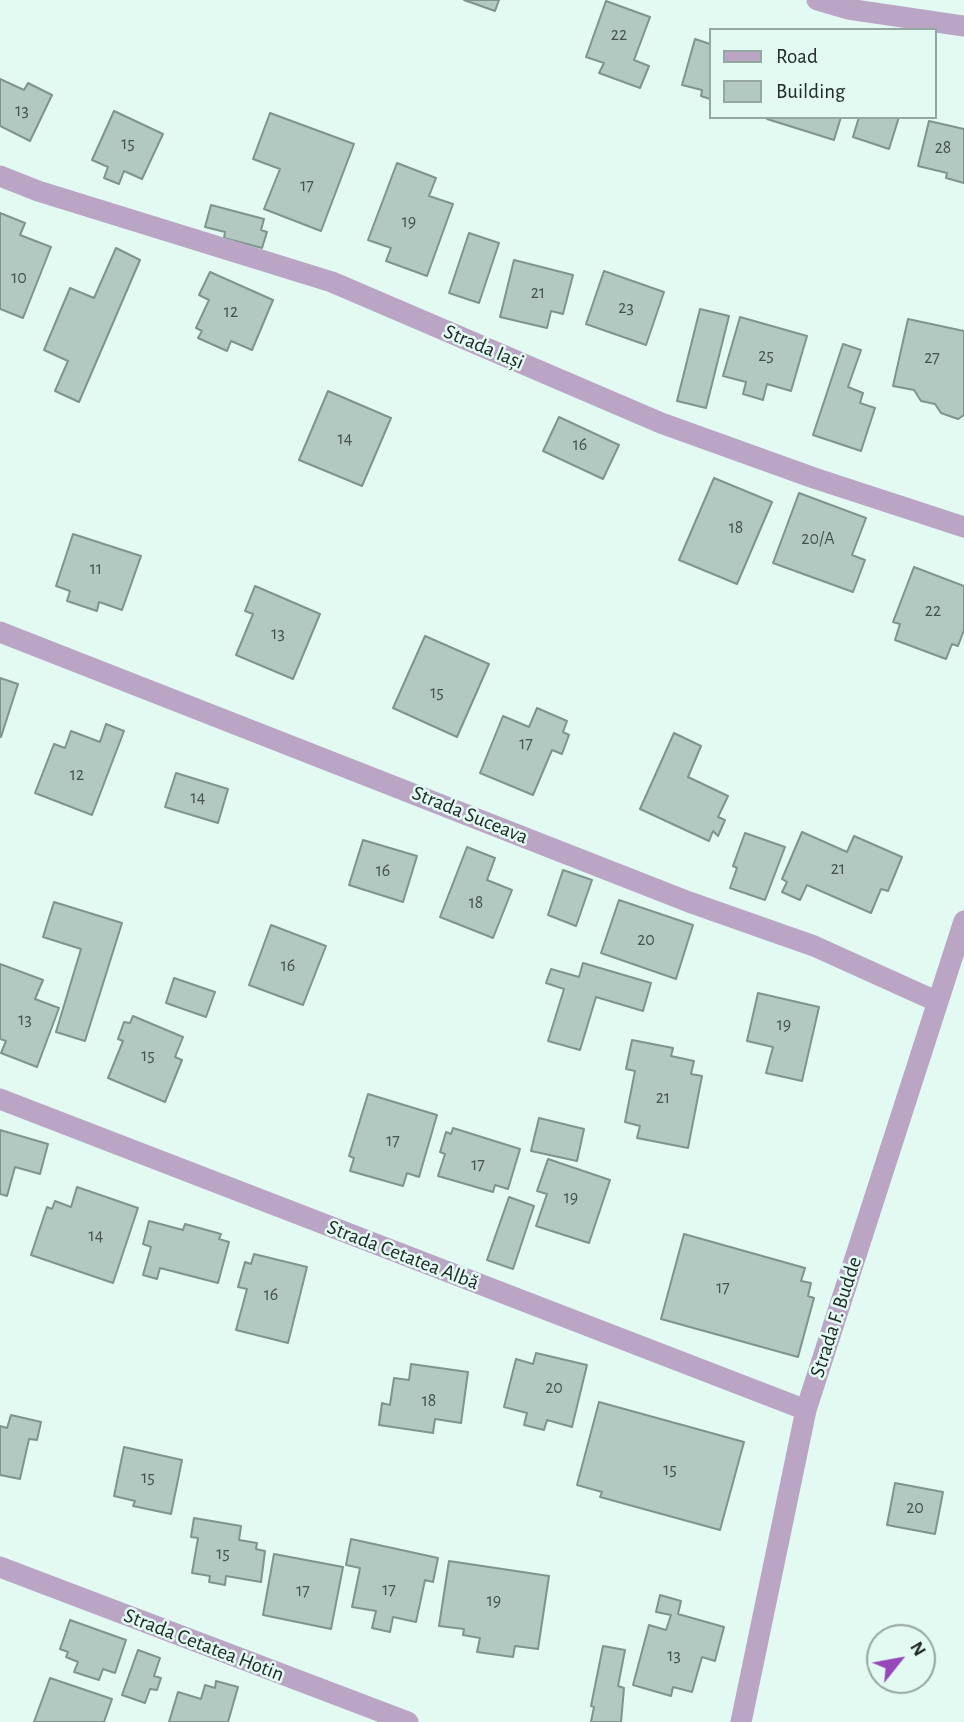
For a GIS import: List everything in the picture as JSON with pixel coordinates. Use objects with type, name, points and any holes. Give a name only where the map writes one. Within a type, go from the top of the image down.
[{"type":"street","points":[[817,0],[848,9],[964,26]]},
{"type":"street","name":"Strada Iași","points":[[0,176],[38,191],[332,282],[661,423],[814,478],[964,527]]},
{"type":"street","name":"Strada Suceava","points":[[0,632],[677,897],[814,946],[938,1002]]},
{"type":"street","name":"Strada F. Budde","points":[[741,1722],[806,1410],[964,921]]},
{"type":"street","name":"Strada Cetatea Albă","points":[[0,1099],[806,1410]]},
{"type":"street","name":"Strada Cetatea Hotin","points":[[0,1567],[408,1722]]},
{"type":"building","points":[[464,0],[499,0],[495,11]]},
{"type":"building","points":[[606,1],[650,17],[634,60],[649,66],[640,88],[599,73],[604,63],[586,57]]},
{"type":"building","points":[[695,39],[708,43],[708,98],[701,96],[702,90],[682,85]]},
{"type":"building","points":[[0,79],[24,90],[28,83],[52,95],[30,141],[0,126]]},
{"type":"building","points":[[114,111],[163,134],[142,179],[124,171],[119,184],[104,178],[108,167],[92,160]]},
{"type":"building","points":[[270,113],[354,144],[321,231],[264,209],[280,169],[253,159]]},
{"type":"building","points":[[767,119],[840,119],[834,140]]},
{"type":"building","points":[[858,119],[898,119],[889,149],[853,137]]},
{"type":"building","points":[[929,121],[964,129],[964,183],[946,178],[947,173],[918,166]]},
{"type":"building","points":[[397,163],[436,178],[429,196],[453,204],[427,276],[386,261],[391,248],[368,240]]},
{"type":"building","points":[[211,205],[264,219],[261,230],[267,232],[262,248],[224,238],[225,232],[205,227]]},
{"type":"building","points":[[0,213],[25,223],[20,235],[51,247],[23,318],[0,309]]},
{"type":"building","points":[[469,233],[499,243],[479,303],[449,293]]},
{"type":"building","points":[[116,248],[140,260],[79,402],[55,391],[68,361],[44,350],[70,288],[94,298]]},
{"type":"building","points":[[514,260],[573,275],[563,314],[551,311],[547,328],[500,317]]},
{"type":"building","points":[[604,271],[664,292],[646,345],[586,324]]},
{"type":"building","points":[[210,272],[273,300],[252,350],[231,341],[227,351],[198,338],[202,331],[196,328],[209,300],[199,295]]},
{"type":"building","points":[[700,309],[729,316],[706,408],[677,401]]},
{"type":"building","points":[[740,317],[807,336],[791,391],[767,384],[763,400],[743,394],[746,382],[723,376]]},
{"type":"building","points":[[908,319],[964,331],[964,415],[958,419],[941,413],[935,404],[921,401],[914,390],[893,386]]},
{"type":"building","points":[[843,344],[861,350],[848,387],[863,393],[860,403],[875,408],[861,451],[813,435]]},
{"type":"building","points":[[328,391],[391,418],[362,486],[299,460]]},
{"type":"building","points":[[559,417],[619,445],[603,479],[543,451]]},
{"type":"building","points":[[714,478],[772,502],[737,584],[679,560]]},
{"type":"building","points":[[799,493],[866,518],[852,555],[865,560],[853,592],[773,563]]},
{"type":"building","points":[[73,534],[141,556],[122,610],[99,602],[97,611],[67,601],[70,591],[56,586]]},
{"type":"building","points":[[914,567],[964,586],[964,630],[958,646],[952,644],[946,659],[895,640],[900,624],[893,622]]},
{"type":"building","points":[[255,586],[320,614],[293,679],[236,655],[253,614],[245,611]]},
{"type":"building","points":[[425,636],[489,664],[457,737],[393,708]]},
{"type":"building","points":[[0,678],[18,684],[1,737],[0,737]]},
{"type":"building","points":[[537,708],[567,721],[563,732],[569,735],[562,754],[552,750],[533,795],[480,773],[503,716],[529,727]]},
{"type":"building","points":[[106,724],[124,731],[92,815],[35,793],[54,744],[65,748],[71,731],[100,742]]},
{"type":"building","points":[[674,733],[701,746],[688,777],[728,796],[718,817],[725,820],[718,836],[713,831],[709,841],[640,809]]},
{"type":"building","points":[[176,773],[228,789],[218,823],[165,807]]},
{"type":"building","points":[[802,832],[847,852],[854,836],[902,857],[888,891],[881,889],[871,913],[807,885],[800,900],[782,892],[787,882],[782,879]]},
{"type":"building","points":[[745,833],[785,847],[765,900],[730,888],[737,868],[733,866]]},
{"type":"building","points":[[363,840],[417,856],[403,902],[349,885]]},
{"type":"building","points":[[467,847],[495,858],[487,880],[512,890],[493,938],[440,917]]},
{"type":"building","points":[[563,870],[592,880],[576,926],[548,915]]},
{"type":"building","points":[[619,900],[693,925],[676,979],[601,953]]},
{"type":"building","points":[[54,902],[122,923],[85,1041],[56,1032],[81,949],[43,937]]},
{"type":"building","points":[[271,925],[326,946],[303,1005],[249,985]]},
{"type":"building","points":[[583,963],[651,983],[643,1011],[596,997],[580,1050],[548,1041],[564,989],[546,983],[551,969],[579,977]]},
{"type":"building","points":[[0,964],[43,980],[35,999],[59,1008],[37,1067],[1,1053],[6,1041],[0,1039]]},
{"type":"building","points":[[174,978],[215,992],[206,1017],[166,1003]]},
{"type":"building","points":[[758,993],[819,1007],[802,1081],[766,1073],[773,1047],[747,1041]]},
{"type":"building","points":[[133,1016],[183,1037],[175,1057],[182,1060],[165,1102],[108,1078],[123,1041],[118,1039],[124,1022],[130,1023]]},
{"type":"building","points":[[632,1040],[673,1048],[671,1056],[694,1061],[691,1074],[702,1076],[688,1148],[637,1138],[640,1126],[625,1122],[635,1071],[626,1069]]},
{"type":"building","points":[[368,1094],[437,1115],[419,1177],[407,1173],[403,1186],[350,1171],[354,1158],[349,1156]]},
{"type":"building","points":[[539,1118],[584,1129],[577,1161],[531,1151]]},
{"type":"building","points":[[453,1128],[520,1149],[508,1189],[495,1185],[493,1192],[438,1176],[445,1154],[440,1152],[446,1132],[451,1134]]},
{"type":"building","points":[[0,1130],[48,1144],[40,1174],[15,1167],[7,1196],[0,1194]]},
{"type":"building","points":[[548,1159],[610,1180],[589,1243],[536,1226],[547,1194],[537,1191]]},
{"type":"building","points":[[77,1187],[138,1208],[113,1283],[31,1255],[47,1207],[52,1209],[55,1201],[71,1207]]},
{"type":"building","points":[[509,1197],[534,1206],[513,1269],[487,1260]]},
{"type":"building","points":[[149,1221],[183,1230],[185,1224],[221,1234],[219,1239],[229,1242],[218,1283],[160,1268],[157,1279],[143,1275],[151,1247],[143,1244]]},
{"type":"building","points":[[684,1234],[805,1268],[801,1281],[811,1283],[808,1296],[814,1298],[798,1357],[661,1319]]},
{"type":"building","points":[[254,1254],[307,1267],[288,1343],[236,1330],[247,1289],[238,1287],[245,1262],[251,1264]]},
{"type":"building","points":[[536,1353],[587,1365],[572,1427],[547,1420],[544,1430],[524,1425],[527,1413],[504,1407],[516,1359],[533,1364]]},
{"type":"building","points":[[411,1364],[468,1372],[461,1423],[435,1419],[433,1433],[379,1425],[382,1403],[390,1405],[394,1378],[409,1380]]},
{"type":"building","points":[[599,1402],[744,1442],[720,1530],[600,1497],[602,1492],[577,1485]]},
{"type":"building","points":[[11,1415],[41,1422],[37,1440],[29,1439],[20,1479],[0,1475],[0,1426],[7,1428]]},
{"type":"building","points":[[124,1447],[182,1460],[171,1514],[133,1506],[135,1501],[114,1496]]},
{"type":"building","points":[[895,1483],[943,1492],[935,1534],[887,1525]]},
{"type":"building","points":[[194,1518],[241,1526],[239,1540],[257,1543],[256,1549],[265,1551],[261,1582],[226,1576],[225,1585],[209,1582],[210,1576],[192,1573],[198,1538],[191,1537]]},
{"type":"building","points":[[351,1539],[438,1558],[433,1582],[425,1580],[416,1622],[393,1617],[390,1632],[372,1628],[376,1611],[352,1607],[360,1568],[346,1565]]},
{"type":"building","points":[[274,1554],[343,1567],[331,1629],[263,1615]]},
{"type":"building","points":[[449,1561],[549,1576],[538,1649],[515,1646],[513,1657],[477,1652],[480,1638],[463,1635],[464,1629],[439,1626]]},
{"type":"building","points":[[660,1595],[681,1601],[678,1614],[724,1627],[715,1661],[702,1657],[692,1692],[673,1687],[671,1696],[633,1685],[649,1625],[666,1630],[671,1615],[656,1612]]},
{"type":"building","points":[[70,1620],[126,1640],[115,1673],[103,1669],[99,1680],[74,1672],[78,1662],[66,1657],[68,1652],[60,1649]]},
{"type":"building","points":[[603,1646],[625,1650],[618,1686],[624,1688],[621,1722],[591,1722],[594,1707],[591,1706]]},
{"type":"building","points":[[138,1650],[160,1658],[154,1676],[161,1678],[157,1690],[150,1689],[145,1703],[122,1695]]},
{"type":"building","points":[[50,1678],[112,1699],[104,1722],[34,1722]]},
{"type":"building","points":[[216,1681],[238,1687],[228,1722],[169,1722],[178,1692],[201,1699],[205,1685],[215,1688]]}]
